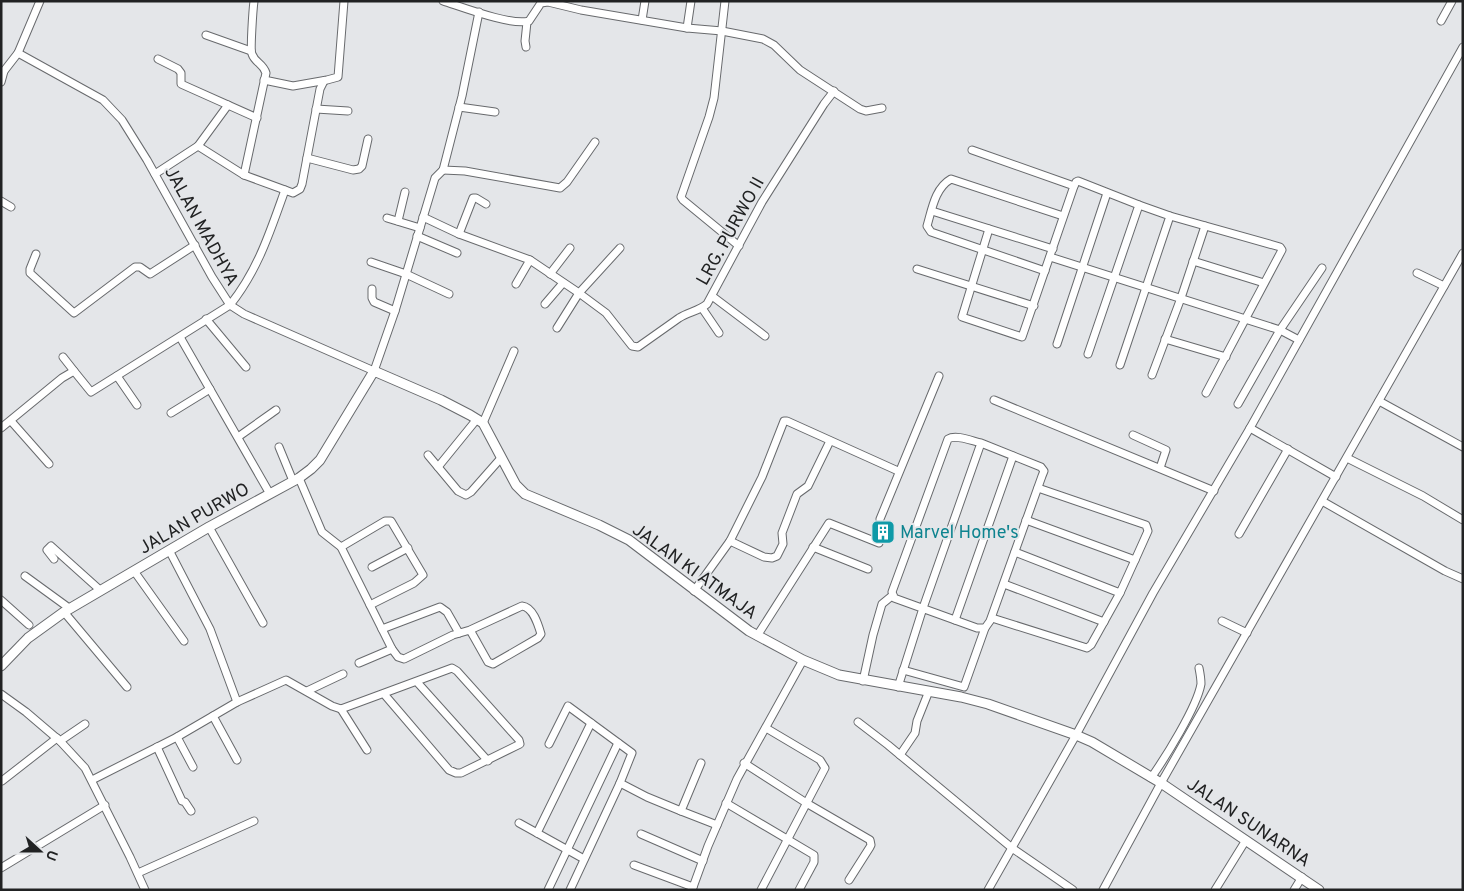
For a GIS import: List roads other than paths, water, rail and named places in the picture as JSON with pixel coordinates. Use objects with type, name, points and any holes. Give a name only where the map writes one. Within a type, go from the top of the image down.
[{"type":"street","points":[[1,82],[2,71],[18,53],[40,1]]},
{"type":"street","points":[[244,175],[266,73],[264,66],[255,59],[251,52],[254,1]]},
{"type":"street","points":[[264,80],[294,86],[338,77],[344,1]]},
{"type":"street","points":[[443,1],[500,18],[527,22]]},
{"type":"street","points":[[642,20],[645,1]]},
{"type":"street","points":[[687,28],[691,1]]},
{"type":"street","points":[[726,1],[714,98],[682,198],[738,246]]},
{"type":"street","points":[[1441,21],[1452,1]]},
{"type":"street","points":[[526,47],[527,22],[541,2],[687,28],[722,31],[763,39],[769,42],[800,70],[866,111],[882,108]]},
{"type":"street","points":[[479,12],[459,107],[443,170],[435,178],[395,311],[374,372],[441,400],[480,421]]},
{"type":"street","points":[[206,35],[251,52]]},
{"type":"street","points":[[1238,404],[1289,334],[1463,46]]},
{"type":"street","name":"JALAN MADHYA","points":[[18,53],[105,103],[122,120],[230,305],[244,314],[374,372]]},
{"type":"street","points":[[158,59],[178,69],[181,73],[181,84],[257,118]]},
{"type":"street","points":[[198,146],[244,175],[294,193],[300,189],[320,89],[324,81]]},
{"type":"street","name":"LRG. PURWO II","points":[[423,217],[459,234],[530,260],[606,313],[634,347],[638,347],[686,314],[702,308],[712,296],[780,171],[834,91]]},
{"type":"street","points":[[155,174],[198,146],[228,105]]},
{"type":"street","points":[[459,107],[494,112]]},
{"type":"street","points":[[316,109],[348,111]]},
{"type":"street","points":[[307,158],[353,170],[359,169],[362,166],[368,139]]},
{"type":"street","points":[[443,170],[465,171],[560,188],[567,182],[595,142]]},
{"type":"street","points":[[972,150],[1074,186]]},
{"type":"street","points":[[1045,272],[928,230],[932,210],[941,186],[951,178],[1063,216]]},
{"type":"street","points":[[989,229],[962,317],[1022,337],[1063,216],[1074,186],[1078,181],[1170,216],[1281,248],[1282,250],[1206,393]]},
{"type":"street","points":[[63,357],[91,392],[230,305],[244,288],[257,264],[286,190]]},
{"type":"street","points":[[398,221],[405,192]]},
{"type":"street","points":[[1057,344],[1107,193]]},
{"type":"street","points":[[459,234],[473,198],[486,204]]},
{"type":"street","points":[[1,201],[11,207]]},
{"type":"street","points":[[1088,354],[1140,205]]},
{"type":"street","points":[[932,210],[989,229],[1083,267],[1289,334]]},
{"type":"street","points":[[1120,365],[1170,216]]},
{"type":"street","points":[[387,218],[420,228]]},
{"type":"street","points":[[1152,375],[1181,298],[1204,226]]},
{"type":"street","points":[[417,236],[457,253]]},
{"type":"street","points":[[36,254],[30,273],[74,314],[135,267],[140,267],[150,274],[195,245]]},
{"type":"street","points":[[550,274],[570,248]]},
{"type":"street","points":[[557,328],[579,293],[620,248]]},
{"type":"street","points":[[1157,781],[1322,501],[1333,476],[1347,458],[1379,401],[1438,284],[1463,253]]},
{"type":"street","points":[[516,284],[530,260]]},
{"type":"street","points":[[1193,261],[1264,283]]},
{"type":"street","points":[[371,262],[406,274],[448,294]]},
{"type":"street","points":[[988,890],[1153,593],[1250,428],[1289,334],[1322,268]]},
{"type":"street","points":[[917,269],[1034,306]]},
{"type":"street","points":[[1417,273],[1438,284]]},
{"type":"street","points":[[544,304],[563,283]]},
{"type":"street","points":[[372,290],[374,302],[395,311]]},
{"type":"street","points":[[712,296],[765,336]]},
{"type":"street","points":[[702,308],[719,333]]},
{"type":"street","points":[[206,319],[246,367]]},
{"type":"street","points":[[180,337],[270,494]]},
{"type":"street","points":[[1165,339],[1226,357]]},
{"type":"street","points":[[438,467],[480,421],[514,351]]},
{"type":"street","points":[[1,428],[62,378],[74,371]]},
{"type":"street","name":"JALAN PURWO","points":[[1,666],[28,638],[67,610],[209,527],[296,480],[311,469],[320,460],[374,372]]},
{"type":"street","points":[[116,376],[137,405]]},
{"type":"street","points":[[880,519],[938,376]]},
{"type":"street","points":[[171,413],[210,389]]},
{"type":"street","points":[[994,400],[1214,491]]},
{"type":"street","points":[[1379,401],[1463,447]]},
{"type":"street","points":[[238,438],[276,410]]},
{"type":"street","points":[[11,421],[49,464]]},
{"type":"street","name":"JALAN KI ATMAJA","points":[[480,421],[516,485],[525,494],[629,540],[735,622],[757,636],[803,660],[839,675],[988,704],[1076,734],[1157,781]]},
{"type":"street","points":[[694,591],[730,541],[762,477],[782,423],[788,421],[898,471]]},
{"type":"street","points":[[1250,428],[1333,476]]},
{"type":"street","points":[[1133,435],[1166,450],[1160,468]]},
{"type":"street","points":[[863,681],[873,634],[882,604],[892,595],[948,439],[952,436],[982,444],[1043,469],[992,618],[985,628],[964,687],[903,670]]},
{"type":"street","points":[[730,541],[764,557],[772,558],[777,556],[783,544],[782,533],[796,494],[808,486],[830,441]]},
{"type":"street","points":[[898,687],[923,608],[982,444]]},
{"type":"street","points":[[279,447],[322,532],[341,547],[392,649],[398,657],[404,659],[459,633],[525,606],[530,610],[541,634],[540,637],[493,664],[488,662],[470,630]]},
{"type":"street","points":[[1239,534],[1288,449]]},
{"type":"street","points":[[428,454],[458,491],[466,495],[471,492],[501,458]]},
{"type":"street","points":[[955,620],[1013,456]]},
{"type":"street","points":[[1347,458],[1422,496],[1463,520]]},
{"type":"street","points":[[992,618],[1085,648],[1091,645],[1120,593],[1148,531],[1146,525],[1038,488]]},
{"type":"street","points":[[1322,501],[1445,572],[1463,579]]},
{"type":"street","points":[[341,547],[388,520],[393,522],[423,576],[370,605]]},
{"type":"street","points":[[1026,520],[1135,560]]},
{"type":"street","name":"JALAN KI ATMAJA","points":[[757,636],[829,523],[878,543]]},
{"type":"street","points":[[209,527],[263,622]]},
{"type":"street","points":[[54,559],[47,550],[52,546],[100,590]]},
{"type":"street","points":[[372,567],[408,548]]},
{"type":"street","points":[[813,548],[868,569]]},
{"type":"street","points":[[170,550],[210,629],[237,702]]},
{"type":"street","points":[[1015,552],[1120,593]]},
{"type":"street","points":[[134,571],[184,641]]},
{"type":"street","points":[[26,576],[67,610],[127,687]]},
{"type":"street","points":[[1004,584],[1104,622]]},
{"type":"street","points":[[892,595],[896,599],[977,628],[985,628]]},
{"type":"street","points":[[1,600],[29,625]]},
{"type":"street","points":[[382,629],[440,607],[447,612],[459,633]]},
{"type":"street","points":[[1222,621],[1245,632]]},
{"type":"street","points":[[358,663],[392,649]]},
{"type":"street","points":[[634,865],[693,888],[717,825],[744,763],[766,728],[803,660]]},
{"type":"street","points":[[92,780],[177,737],[237,702],[283,681],[288,681],[332,706],[341,709],[417,682],[449,668],[455,669],[519,740],[520,744],[462,773],[456,773],[449,770],[384,694]]},
{"type":"street","points":[[1103,890],[1197,697],[1201,680],[1199,668]]},
{"type":"street","points":[[307,692],[343,674]]},
{"type":"street","points":[[417,682],[488,760]]},
{"type":"street","points":[[900,755],[916,733],[916,721],[928,691]]},
{"type":"street","points":[[1,694],[26,712],[80,762],[105,805],[145,890]]},
{"type":"street","points":[[549,744],[568,706],[632,753],[570,890]]},
{"type":"street","points":[[341,709],[366,750]]},
{"type":"street","points":[[213,716],[237,760]]},
{"type":"street","points":[[858,722],[1012,848],[1073,890]]},
{"type":"street","points":[[537,833],[591,723]]},
{"type":"street","points":[[2,781],[58,740],[85,724]]},
{"type":"street","points":[[761,890],[825,771],[825,765],[820,760],[766,728]]},
{"type":"street","points":[[177,737],[193,767]]},
{"type":"street","points":[[548,890],[618,743]]},
{"type":"street","points":[[157,747],[182,801],[185,802],[191,811]]},
{"type":"street","points":[[681,811],[701,763]]},
{"type":"street","points":[[744,763],[808,804],[870,840],[870,848],[849,880]]},
{"type":"street","name":"JALAN SUNARNA","points":[[1157,781],[1319,890]]},
{"type":"street","points":[[620,783],[647,797],[717,825]]},
{"type":"street","points":[[726,803],[812,853],[815,857],[814,862],[799,890]]},
{"type":"street","points":[[1,868],[105,805]]},
{"type":"street","points":[[138,873],[254,821]]},
{"type":"street","points":[[519,823],[584,859]]},
{"type":"street","points":[[641,834],[703,861]]},
{"type":"street","points":[[1214,890],[1246,840]]},
{"type":"street","points":[[1294,890],[1302,877]]},
{"type":"place","name":"Marvel Home's","points":[[883,532]]}]
